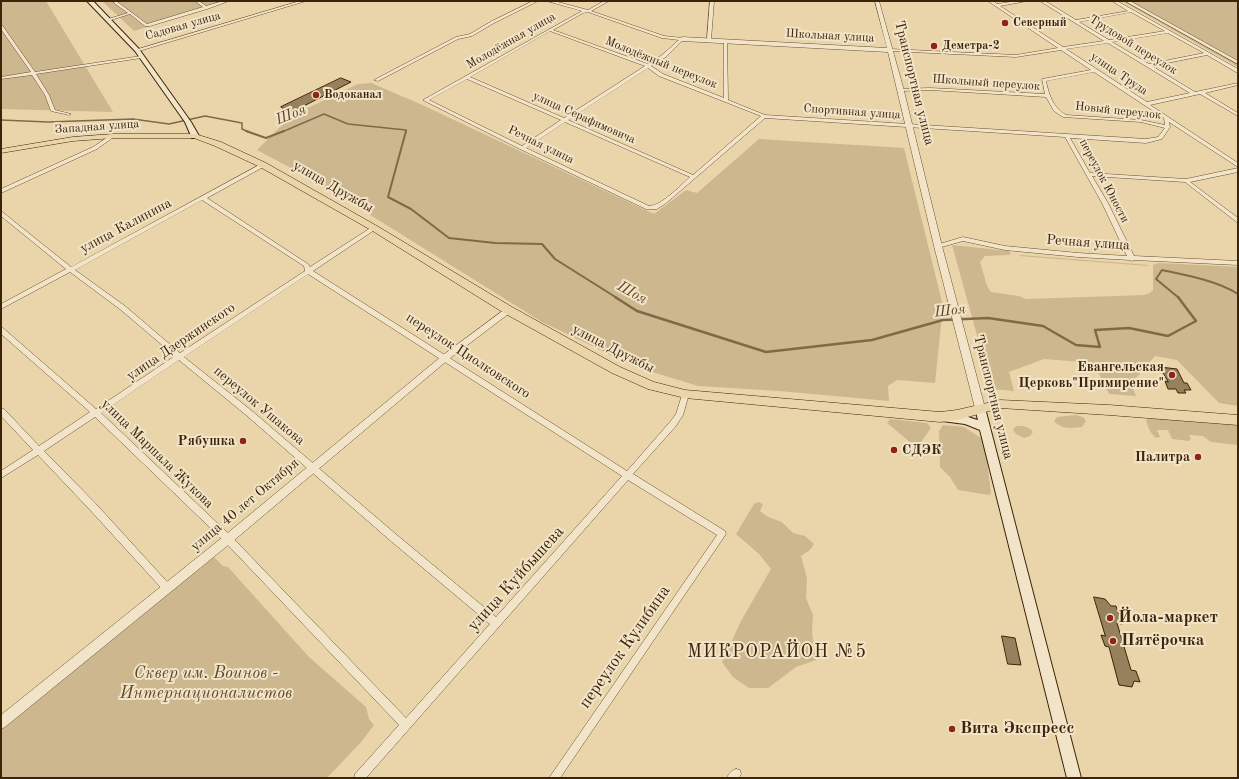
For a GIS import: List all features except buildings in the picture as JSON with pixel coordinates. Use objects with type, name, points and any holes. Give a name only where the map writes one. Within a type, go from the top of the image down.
[{"type":"main road","points":[[90,1],[137,50],[186,119],[195,136]]},
{"type":"main road","name":"Западная улица","points":[[1,151],[73,139],[113,136],[195,136]]},
{"type":"main road","name":"улица Дружбы","points":[[195,136],[236,152],[262,165],[374,228],[508,310],[616,370],[652,386],[685,394],[940,417],[957,415],[1000,404],[1018,404],[1238,420]]},
{"type":"main road","name":"Транспортная улица","points":[[980,408],[1074,778]]},
{"type":"main road","points":[[940,417],[965,420],[985,427]]},
{"type":"street","points":[[197,1],[206,8]]},
{"type":"street","points":[[115,2],[132,13],[146,25],[150,25],[227,1]]},
{"type":"street","name":"Садовая улица","points":[[137,50],[304,1]]},
{"type":"street","points":[[376,80],[457,38],[471,35],[493,22],[536,1]]},
{"type":"street","points":[[549,1],[588,11],[663,37],[682,38]]},
{"type":"street","name":"Молодёжная улица","points":[[426,100],[582,12],[588,11],[607,1]]},
{"type":"street","points":[[709,40],[712,1]]},
{"type":"street","name":"Транспортная улица","points":[[877,1],[980,408]]},
{"type":"street","name":"улица Труда","points":[[990,1],[1238,165]]},
{"type":"street","points":[[996,5],[1025,1]]},
{"type":"street","name":"Трудовой переулок","points":[[1042,1],[1192,94]]},
{"type":"street","points":[[1114,1],[1238,71]]},
{"type":"street","points":[[1127,1],[1238,63]]},
{"type":"street","points":[[1076,21],[1133,11]]},
{"type":"street","points":[[109,20],[132,13]]},
{"type":"street","points":[[1,26],[47,94],[53,111],[69,114]]},
{"type":"street","name":"Молодёжный переулок","points":[[550,30],[648,66],[661,75],[764,116]]},
{"type":"street","name":"Школьная улица","points":[[682,38],[1016,56],[1168,32]]},
{"type":"street","points":[[522,148],[648,66],[671,50],[682,38]]},
{"type":"street","points":[[726,41],[726,100]]},
{"type":"street","points":[[1148,66],[1207,54]]},
{"type":"street","points":[[1,78],[141,56]]},
{"type":"street","points":[[1047,96],[1044,80],[1095,70]]},
{"type":"street","name":"улица Серафимовича","points":[[467,77],[692,177]]},
{"type":"street","points":[[1146,104],[1238,84]]},
{"type":"street","name":"Школьный переулок","points":[[900,90],[930,89],[1047,96]]},
{"type":"street","points":[[1201,92],[1238,115]]},
{"type":"street","name":"Новый переулок","points":[[1047,96],[1055,109],[1065,116],[1140,121],[1168,127]]},
{"type":"street","name":"Речная улица","points":[[426,100],[648,208],[655,208],[663,203],[692,177]]},
{"type":"street","points":[[692,177],[764,116]]},
{"type":"street","name":"Спортивная улица","points":[[764,116],[1146,141],[1160,138],[1168,127]]},
{"type":"street","points":[[1166,117],[1168,127]]},
{"type":"street","points":[[1,191],[95,148],[113,136]]},
{"type":"street","name":"переулок Юности","points":[[1067,136],[1105,203],[1132,258]]},
{"type":"street","name":"улица Калинина","points":[[1,307],[262,165]]},
{"type":"street","points":[[1088,174],[1186,181],[1238,170]]},
{"type":"street","points":[[1186,181],[1238,222]]},
{"type":"street","name":"переулок Циолковского","points":[[203,198],[306,264],[309,272],[446,357],[627,476],[722,534]]},
{"type":"street","name":"переулок Ушакова","points":[[1,213],[71,270],[123,308],[180,357],[250,413],[395,539],[496,623]]},
{"type":"street","name":"улица Дзержинского","points":[[1,475],[374,228]]},
{"type":"street","name":"Речная улица","points":[[938,246],[963,240],[1011,248],[1078,255],[1238,263]]},
{"type":"street","name":"улица 40 лет Октября","points":[[1,723],[228,539],[446,357],[508,310]]},
{"type":"street","name":"улица Маршала Жукова","points":[[1,330],[96,413],[228,539],[406,725]]},
{"type":"street","name":"улица Куйбышева","points":[[359,778],[673,424],[679,415],[685,394]]},
{"type":"street","points":[[1,411],[94,508],[167,588]]},
{"type":"street","name":"переулок Кулибина","points":[[554,778],[722,534]]},
{"type":"green space","points":[[1,1],[46,1],[113,112],[1,109]]},
{"type":"green space","points":[[102,1],[230,1],[134,31]]},
{"type":"green space","points":[[1122,1],[1238,1],[1238,67],[1226,60]]},
{"type":"green space","points":[[371,83],[418,103],[654,214],[686,190],[697,193],[759,139],[904,148],[943,306],[935,383],[897,380],[888,386],[889,401],[779,391],[698,386],[636,367],[542,322],[319,183],[257,150],[291,116],[358,84]]},
{"type":"green space","points":[[952,245],[1009,251],[1011,254],[1008,255],[985,256],[980,262],[987,286],[991,292],[1019,296],[1026,299],[1144,295],[1153,290],[1153,265],[1159,263],[1238,267],[1238,406],[1219,403],[1177,360],[1155,356],[1131,384],[1136,396],[1109,394],[1098,372],[1091,366],[1082,362],[1044,359],[1009,372],[1014,391],[992,389]]},
{"type":"green space","points":[[1021,255],[1149,265],[1019,256]]},
{"type":"green space","points":[[1076,415],[1083,417],[1086,421],[1082,427],[1064,427],[1060,426],[1054,421],[1057,417]]},
{"type":"green space","points":[[1149,418],[1238,425],[1238,445],[1211,442],[1203,436],[1189,435],[1191,439],[1189,441],[1172,439],[1168,430],[1157,430],[1160,437],[1156,438],[1151,432],[1146,420]]},
{"type":"green space","points":[[890,419],[927,423],[931,428],[917,448],[887,423]]},
{"type":"green space","points":[[943,425],[964,427],[981,438],[987,460],[991,493],[989,495],[958,490],[950,477],[940,467],[939,431]]},
{"type":"green space","points":[[1016,426],[1028,427],[1033,432],[1030,436],[1024,438],[1016,434],[1013,430]]},
{"type":"green space","points":[[758,502],[763,504],[760,511],[768,517],[782,522],[793,533],[805,536],[814,544],[810,550],[801,556],[807,578],[806,598],[813,615],[812,633],[816,660],[796,667],[768,688],[749,688],[733,677],[722,662],[741,621],[771,569],[759,554],[736,534],[754,504]]},
{"type":"green space","name":"Сквер им. Воинов - Интернационалистов","points":[[214,557],[223,566],[228,567],[309,657],[366,707],[369,719],[374,725],[362,741],[327,778],[1,778],[1,723]]},
{"type":"waterway","name":"Шоя","points":[[282,132],[324,114],[348,124],[406,131]]},
{"type":"waterway","name":"Шоя","points":[[1,120],[48,122],[133,119],[169,124],[205,116],[242,123],[242,129],[249,132]]},
{"type":"waterway","name":"Шоя","points":[[246,131],[266,138],[284,131]]},
{"type":"waterway","name":"Шоя","points":[[406,131],[388,197],[411,209],[449,238],[495,243],[542,244],[555,259],[617,298]]},
{"type":"waterway","name":"Шоя","points":[[1178,297],[1156,279],[1162,270],[1191,276],[1221,285],[1238,294]]},
{"type":"waterway","name":"Шоя","points":[[615,297],[637,311],[766,352],[872,340],[943,320],[988,318],[1043,326],[1076,345],[1100,347],[1095,330],[1129,328],[1168,336],[1196,321],[1178,297]]},
{"type":"place","name":"Северный","points":[[1005,23]]},
{"type":"place","name":"Деметра-2","points":[[934,46]]},
{"type":"place","name":"Водоканал","points":[[316,95]]},
{"type":"place","name":"Евангельская Церковь\"Примирение\"","points":[[1172,375]]},
{"type":"place","name":"Рябушка","points":[[243,441]]},
{"type":"place","name":"СДЭК","points":[[894,450]]},
{"type":"place","name":"Палитра","points":[[1198,457]]},
{"type":"place","name":"Йола-маркет","points":[[1110,618]]},
{"type":"place","name":"Пятёрочка","points":[[1113,641]]},
{"type":"place","name":"Вита Экспресс","points":[[952,729]]},
{"type":"district","name":"МИКРОРАЙОН №5","points":[[777,652]]}]
